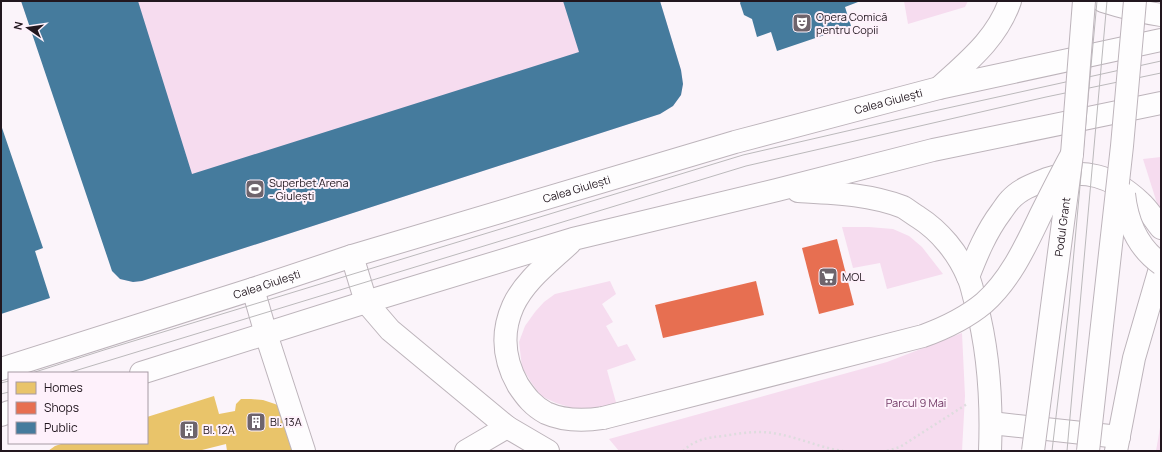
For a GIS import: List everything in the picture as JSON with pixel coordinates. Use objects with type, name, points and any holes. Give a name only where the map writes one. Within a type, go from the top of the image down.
[{"type":"main road","points":[[939,88],[989,40],[1001,22],[1010,1]]},
{"type":"main road","name":"Podul Grant","points":[[1033,451],[1072,154],[1084,1]]},
{"type":"main road","points":[[1103,1],[1126,8],[1161,15]]},
{"type":"main road","points":[[1088,451],[1122,146],[1135,1]]},
{"type":"main road","name":"Calea Giulești","points":[[1,368],[253,289],[352,256],[735,142],[939,88],[1161,40]]},
{"type":"main road","points":[[144,372],[573,239],[777,190],[933,150],[1161,103]]},
{"type":"main road","points":[[991,423],[1118,444],[1134,358],[1161,264],[1154,260],[1145,249],[1130,224],[1124,194],[1122,146]]},
{"type":"main road","points":[[573,239],[532,278],[521,292],[513,306],[508,321],[505,345],[507,360],[512,374],[531,403],[546,413],[566,419],[585,421],[603,418],[923,336],[942,329],[960,319],[984,302],[1008,275],[1019,257],[1072,154]]},
{"type":"main road","points":[[968,277],[988,232],[1010,200],[1022,190],[1050,178],[1064,175],[1086,174],[1098,176],[1108,180],[1127,191],[1141,203],[1161,228]]},
{"type":"main road","points":[[777,190],[848,194],[873,198],[904,208],[927,222],[945,240],[958,258],[968,277],[982,328],[990,391],[990,451]]},
{"type":"main road","points":[[352,256],[366,302],[390,330],[507,426],[548,451]]},
{"type":"main road","points":[[253,289],[304,451]]},
{"type":"main road","points":[[466,451],[507,426]]},
{"type":"path","points":[[887,451],[900,447],[990,391]]},
{"type":"path","points":[[684,451],[690,444],[704,438],[753,432],[777,433],[835,450],[844,451]]},
{"type":"green space","name":"Superbet Arena - Giulești","points":[[21,1],[660,1],[681,70],[683,84],[681,95],[673,106],[660,114],[142,281],[133,282],[120,279]]},
{"type":"green space","points":[[904,1],[968,1],[965,7],[908,24]]},
{"type":"green space","points":[[1161,157],[1161,216],[1143,159]]},
{"type":"green space","points":[[842,227],[893,229],[909,236],[922,247],[943,274],[887,289],[880,263],[853,268]]},
{"type":"green space","points":[[610,281],[616,294],[602,304],[613,322],[606,326],[618,347],[627,344],[636,360],[607,370],[617,406],[579,410],[556,403],[541,396],[522,367],[519,342],[525,326],[544,302],[555,294]]},
{"type":"green space","name":"Parcul 9 Mai","points":[[962,333],[965,396],[962,451],[619,451],[609,439],[887,362]]},
{"type":"green space","points":[[1161,422],[1161,451],[1156,451]]},
{"type":"building: Homes","points":[[214,396],[219,414],[235,411],[236,404],[241,399],[263,400],[284,408],[293,440],[291,450],[227,451],[226,444],[198,451],[48,451],[61,444],[148,444],[148,417]]},
{"type":"building: Shops","name":"MOL","points":[[837,239],[854,305],[819,314],[802,248]]},
{"type":"building: Shops","points":[[756,281],[764,315],[663,338],[655,305]]},
{"type":"building: Public","name":"Superbet Arena - Giulești","points":[[21,1],[138,1],[192,174],[579,52],[563,1],[660,1],[681,70],[683,84],[681,95],[673,106],[660,114],[142,281],[133,282],[120,279],[112,271]]},
{"type":"building: Public","name":"Opera Comică pentru Copii","points":[[741,1],[858,2],[845,7],[851,26],[777,51],[771,32],[757,37],[752,19],[744,15],[740,3]]},
{"type":"building: Public","points":[[1,125],[43,248],[35,251],[50,298],[1,314]]},
{"type":"tram line","points":[[1052,451],[1069,306],[1097,1]]},
{"type":"tram line","points":[[1067,451],[1107,1]]},
{"type":"tram line","points":[[35,372],[743,155],[1161,61]]},
{"type":"tram line","points":[[71,372],[746,166],[1046,97],[1161,73]]},
{"type":"tram line","points":[[1,383],[8,381]]},
{"type":"tram line","points":[[1,394],[8,392]]},
{"type":"place","name":"Opera Comică pentru Copii","points":[[802,23]]},
{"type":"place","name":"Superbet Arena - Giulești","points":[[255,189]]},
{"type":"place","name":"MOL","points":[[828,277]]},
{"type":"place","name":"Bl. 13A","points":[[256,422]]},
{"type":"place","name":"Bl. 12A","points":[[189,430]]}]
